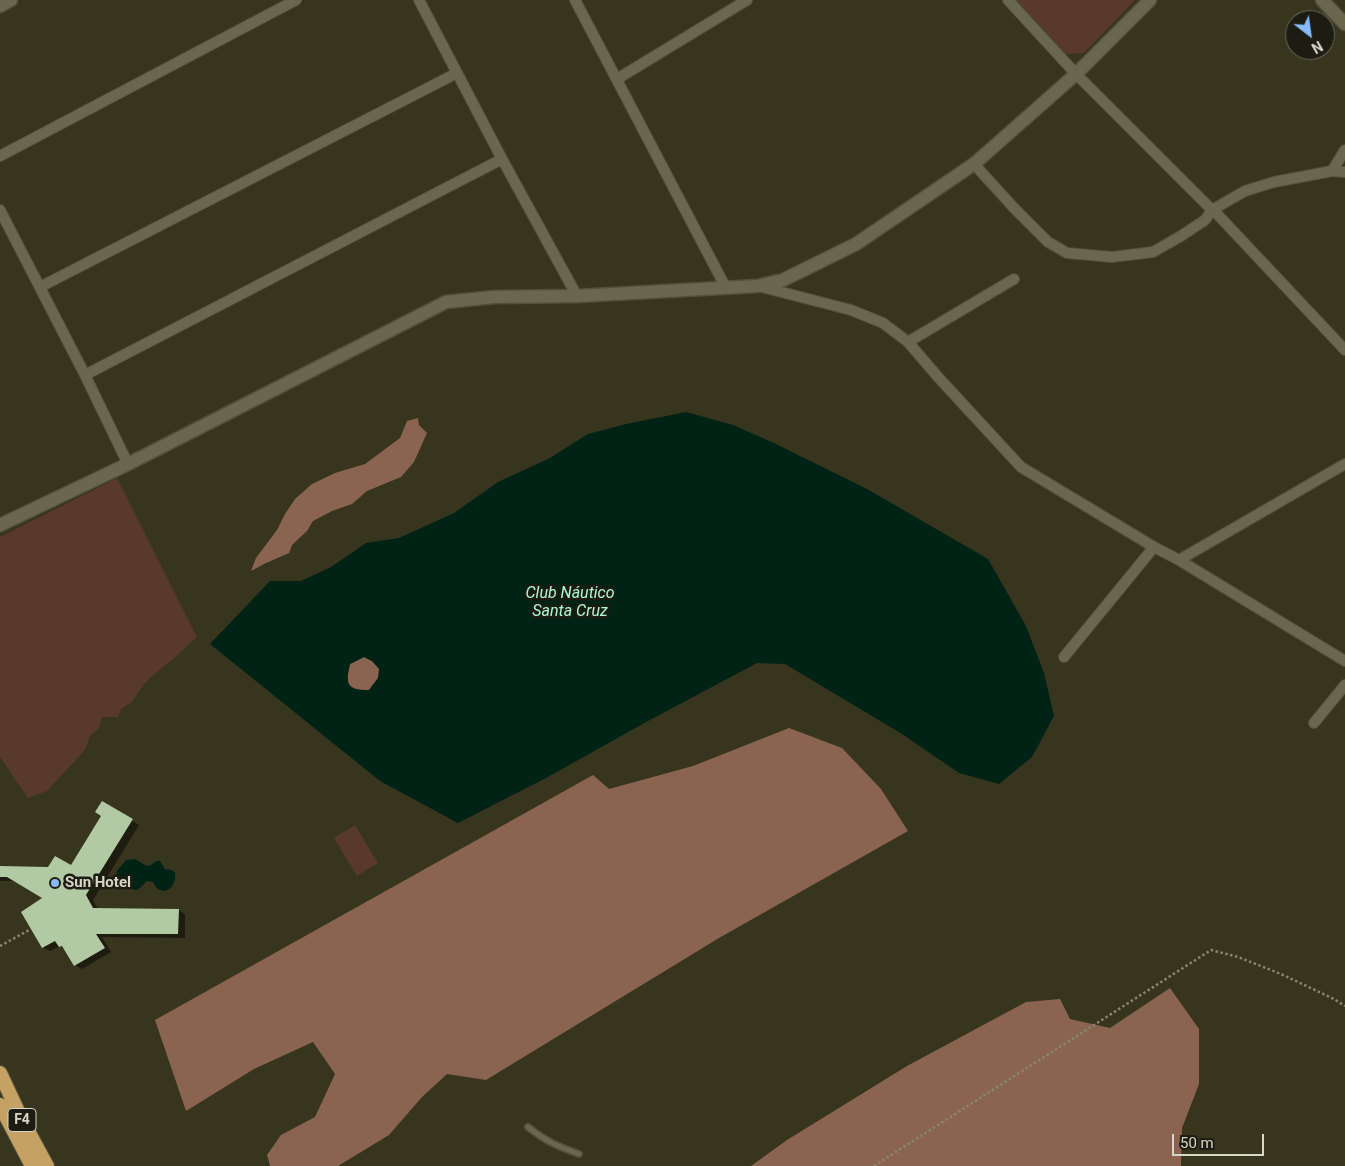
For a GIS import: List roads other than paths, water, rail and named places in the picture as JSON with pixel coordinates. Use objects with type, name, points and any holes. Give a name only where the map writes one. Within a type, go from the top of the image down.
[{"type":"highway","name":"F4","points":[[0,1073],[21,1118],[47,1166]]},
{"type":"highway","name":"F4","points":[[0,1105],[32,1166]]},
{"type":"highway","points":[[0,1117],[23,1150]]},
{"type":"street","points":[[0,6],[11,0]]},
{"type":"street","points":[[0,156],[296,0]]},
{"type":"street","points":[[419,0],[502,159],[577,296]]},
{"type":"street","points":[[575,0],[726,288]]},
{"type":"street","points":[[617,79],[747,0]]},
{"type":"street","points":[[1008,0],[1076,74],[1218,215],[1345,350]]},
{"type":"street","points":[[0,525],[128,464],[446,302],[494,297],[577,296],[757,286],[783,280],[856,244],[974,164],[1076,74],[1150,0]]},
{"type":"street","points":[[1322,0],[1345,24]]},
{"type":"street","points":[[40,287],[457,73]]},
{"type":"street","points":[[1332,170],[1345,150]]},
{"type":"street","points":[[84,375],[502,159]]},
{"type":"street","points":[[974,164],[1048,242],[1067,253],[1112,258],[1153,252],[1181,236],[1204,220],[1212,210],[1245,190],[1332,170],[1345,172]]},
{"type":"street","points":[[0,210],[128,464]]},
{"type":"street","points":[[908,342],[1014,279]]},
{"type":"street","points":[[757,286],[851,310],[882,324],[908,342],[1021,467],[1345,661]]},
{"type":"street","points":[[1179,560],[1345,464]]},
{"type":"street","points":[[1064,657],[1154,548]]},
{"type":"street","points":[[1314,723],[1345,685]]},
{"type":"lane","points":[[528,1127],[554,1145],[579,1154]]},
{"type":"water","name":"Club Náutico Santa Cruz","points":[[686,412],[733,425],[867,489],[988,559],[1026,626],[1044,673],[1054,716],[1032,757],[999,784],[959,773],[902,734],[785,664],[757,663],[546,778],[458,823],[380,781],[210,644],[270,581],[301,581],[331,567],[366,543],[399,538],[454,513],[498,482],[550,458],[588,434]],"holes":[[[364,657],[372,661],[379,669],[378,678],[369,690],[356,689],[349,685],[350,664]]]},
{"type":"water","points":[[135,859],[147,866],[160,861],[165,869],[175,872],[174,883],[168,890],[164,891],[156,887],[153,882],[147,881],[136,890],[125,887],[116,878],[117,871],[126,860]]},
{"type":"place","name":"Sun Hotel","points":[[55,883]]}]
